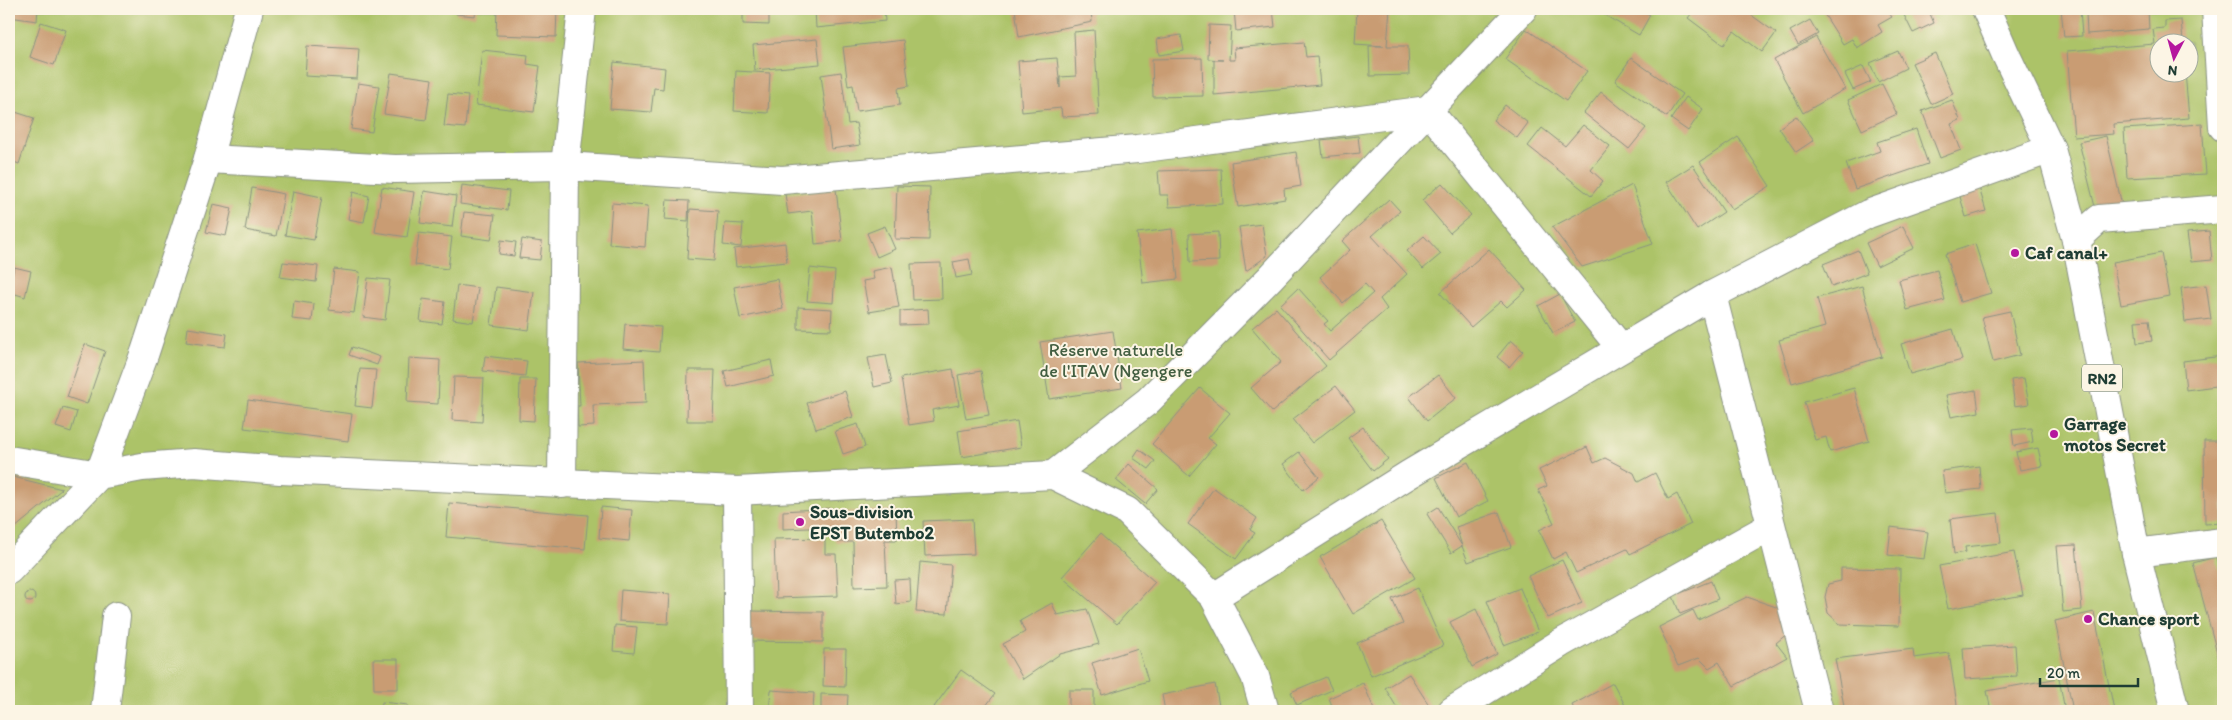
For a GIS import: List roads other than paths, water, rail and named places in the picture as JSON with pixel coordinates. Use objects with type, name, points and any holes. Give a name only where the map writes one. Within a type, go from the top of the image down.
[{"type":"main road","points":[[9,570],[99,475],[145,352],[208,159],[249,9]]},
{"type":"main road","points":[[562,484],[566,166],[582,9]]},
{"type":"main road","points":[[1052,475],[1148,401],[1270,278],[1522,9]]},
{"type":"main road","name":"RN2","points":[[1986,9],[2051,150],[2076,240],[2136,553],[2175,711]]},
{"type":"main road","name":"RN2","points":[[2002,9],[2005,53]]},
{"type":"main road","points":[[2216,9],[2223,127]]},
{"type":"main road","points":[[208,159],[395,169],[566,166],[782,180],[1137,150],[1428,110]]},
{"type":"main road","points":[[1428,110],[1622,348]]},
{"type":"main road","points":[[1214,596],[1408,476],[1712,295],[1868,214],[2051,150]]},
{"type":"main road","points":[[2076,240],[2099,219],[2223,209]]},
{"type":"main road","points":[[1712,295],[1819,711]]},
{"type":"main road","points":[[9,460],[99,475],[142,466],[194,463],[280,470],[737,491],[1052,475],[1127,511],[1214,596],[1255,676],[1261,710]]},
{"type":"main road","points":[[737,491],[739,711]]},
{"type":"main road","points":[[1452,711],[1560,643],[1771,526]]},
{"type":"main road","points":[[2136,553],[2223,542]]},
{"type":"main road","points":[[106,711],[116,616]]},
{"type":"place","name":"Caf canal+","points":[[2015,253]]},
{"type":"place","name":"Garrage motos Secret","points":[[2054,434]]},
{"type":"place","name":"Sous-division EPST Butembo2","points":[[800,522]]},
{"type":"place","name":"Chance sport","points":[[2088,619]]},
{"type":"park label","name":"Réserve naturelle de l'ITAV (Ngengere","points":[[1116,360]]}]
